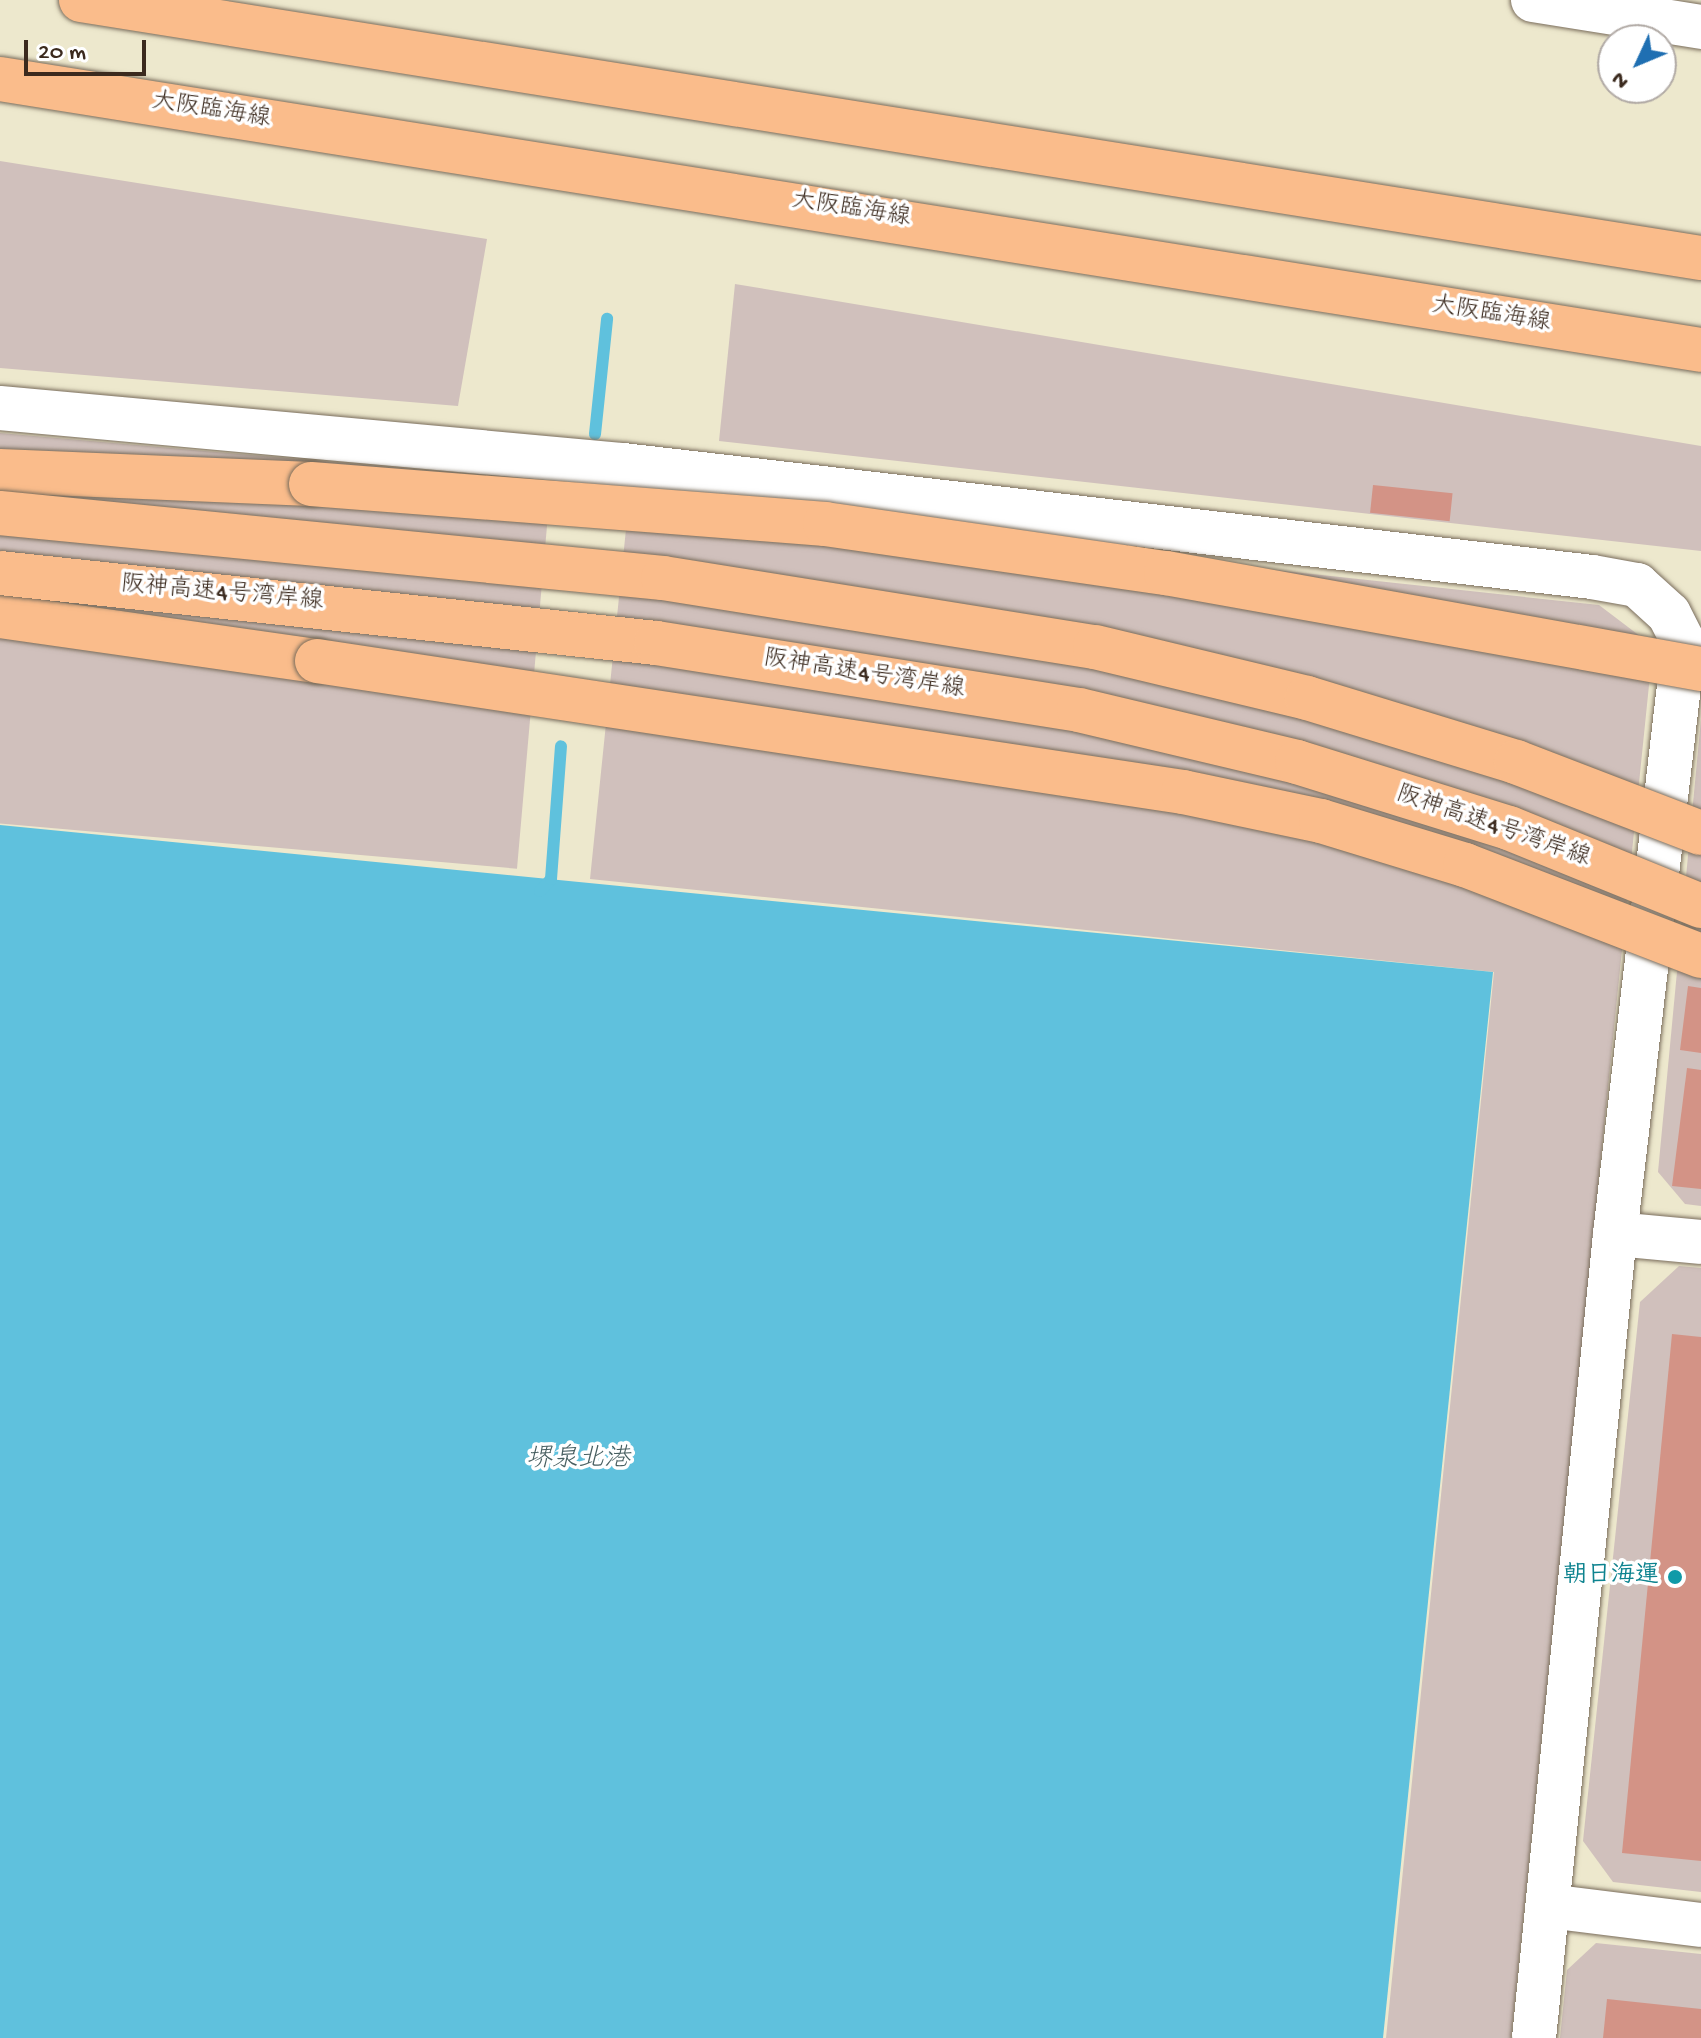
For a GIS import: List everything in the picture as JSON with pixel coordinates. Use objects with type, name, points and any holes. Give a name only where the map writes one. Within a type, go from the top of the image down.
[{"type":"main road","points":[[81,0],[1701,258]]},
{"type":"main road","name":"大阪臨海線","points":[[0,79],[1701,350]]},
{"type":"main road","points":[[0,471],[311,484],[825,524],[1166,573],[1701,669]]},
{"type":"main road","points":[[0,513],[663,578],[1095,647],[1337,707],[1516,762],[1701,833]]},
{"type":"main road","name":"阪神高速4号湾岸線","points":[[0,573],[641,641],[1079,710],[1297,762],[1479,819],[1701,906]]},
{"type":"main road","points":[[0,616],[1183,792],[1321,821],[1465,865],[1701,956]]},
{"type":"street","points":[[1533,0],[1681,16]]},
{"type":"street","points":[[0,408],[623,465],[1637,585],[1669,614],[1684,643],[1615,1234],[1534,2038]]},
{"type":"street","points":[[1615,1234],[1701,1242]]},
{"type":"street","points":[[1548,1906],[1701,1925]]},
{"type":"shaded area","points":[[0,161],[487,239],[458,406],[0,368]]},
{"type":"shaded area","points":[[735,284],[1701,446],[1701,551],[719,441]]},
{"type":"shaded area","points":[[0,433],[551,481],[517,869],[0,823]]},
{"type":"shaded area","points":[[629,500],[1599,605],[1653,646],[1511,2038],[1386,2038],[1494,972],[590,879]]},
{"type":"shaded area","points":[[1701,719],[1701,1206],[1685,1204],[1658,1172]]},
{"type":"shaded area","points":[[1679,1266],[1701,1268],[1701,1892],[1613,1882],[1583,1841],[1640,1302]]},
{"type":"shaded area","points":[[1596,1943],[1701,1954],[1701,2038],[1560,2038],[1567,1970]]},
{"type":"water","name":"堺泉北港","points":[[0,825],[1493,972],[1383,2038],[0,2038]]},
{"type":"building","points":[[1373,485],[1453,493],[1450,521],[1370,513]]},
{"type":"building","points":[[1688,986],[1701,988],[1701,1053],[1680,1050]]},
{"type":"building","points":[[1687,1068],[1701,1070],[1701,1189],[1672,1186]]},
{"type":"building","name":"朝日海運","points":[[1672,1334],[1701,1337],[1701,1861],[1622,1853]]},
{"type":"building","points":[[1607,1999],[1701,2009],[1701,2038],[1603,2038]]},
{"type":"waterway","points":[[595,434],[607,319]]},
{"type":"waterway","points":[[540,891],[551,879],[561,746]]},
{"type":"place","name":"朝日海運","points":[[1675,1577]]}]
